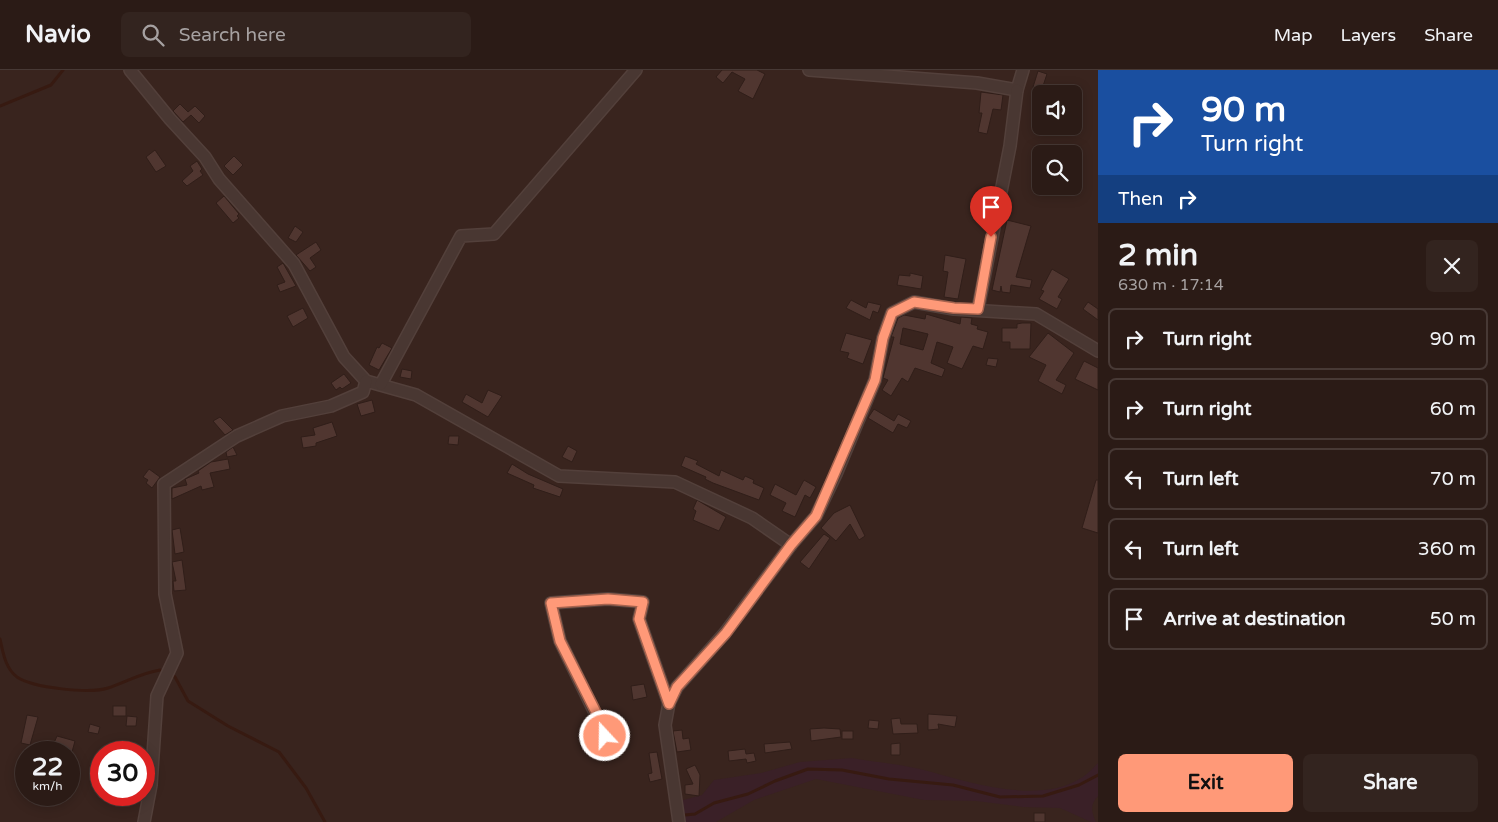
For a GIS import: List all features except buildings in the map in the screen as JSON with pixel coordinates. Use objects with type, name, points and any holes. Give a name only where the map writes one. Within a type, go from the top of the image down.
[{"type":"street","points":[[130,70],[170,119],[205,156],[219,179],[294,264],[344,357],[366,381],[416,395],[559,476],[675,482],[752,518],[791,545]]},
{"type":"street","points":[[381,384],[461,236],[494,234],[636,70]]},
{"type":"street","points":[[809,70],[977,83],[1017,90]]},
{"type":"street","points":[[978,309],[1010,146],[1017,90],[1023,70]]},
{"type":"street","points":[[679,822],[665,725],[669,704],[677,687],[726,633],[791,545],[816,516],[836,474],[875,380],[883,338],[892,313],[914,302],[954,308],[1036,314],[1098,351]]},
{"type":"street","points":[[144,822],[151,785],[157,696],[177,653],[165,594],[164,484],[237,436],[282,416],[331,406],[363,392],[366,381]]},
{"type":"street","points":[[608,748],[602,724],[560,641],[551,603],[608,599],[643,602],[639,619],[669,704]]},
{"type":"shaded area","points":[[852,758],[912,767],[980,785],[1023,791],[1044,790],[1063,786],[1083,777],[1098,763],[1098,796],[1092,808],[1096,822],[1091,822],[1060,808],[1023,807],[976,801],[924,800],[816,779],[754,800],[716,822],[683,822],[683,800],[702,795],[714,780],[761,773],[800,762]]},
{"type":"waterway","points":[[0,106],[51,85],[63,70]]},
{"type":"waterway","points":[[0,639],[5,660],[13,673],[25,681],[48,687],[100,690],[146,673],[160,670]]},
{"type":"waterway","points":[[170,673],[175,677],[188,701],[228,726],[279,752],[306,788],[325,822]]},
{"type":"waterway","points":[[685,815],[695,814],[714,803],[748,794],[775,781],[808,769],[842,770],[889,779],[953,785],[1000,797],[1043,796],[1079,785],[1098,775]]},
{"type":"route","points":[[605,736],[602,724],[560,641],[551,603],[608,599],[643,602],[639,619],[669,704],[677,687],[726,633],[773,572],[791,545],[816,516],[836,474],[875,380],[883,338],[892,313],[914,302],[954,308],[978,309],[991,237]]}]
